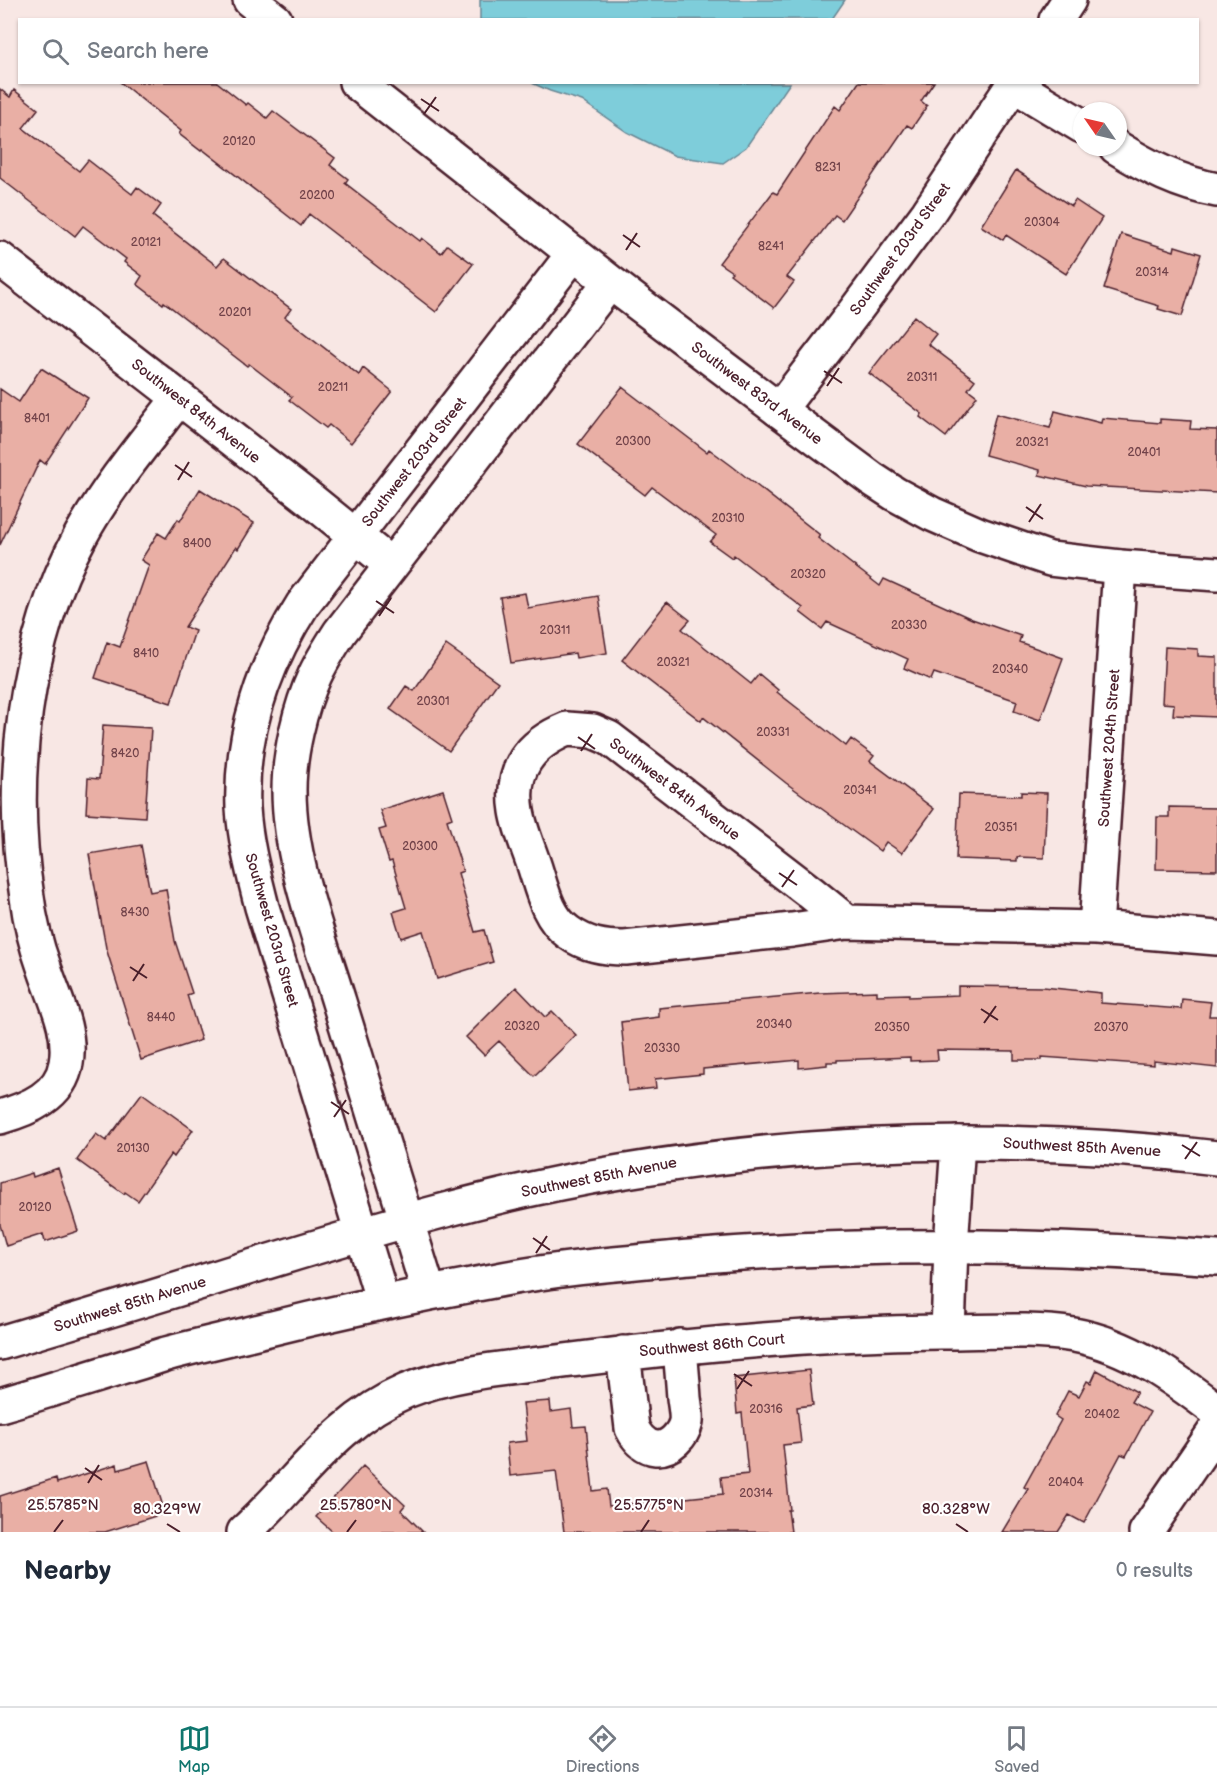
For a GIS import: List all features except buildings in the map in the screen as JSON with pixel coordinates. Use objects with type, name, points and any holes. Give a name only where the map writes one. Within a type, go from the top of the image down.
[{"type":"street","points":[[250,0],[272,18]]},
{"type":"street","points":[[1057,18],[1069,0]]},
{"type":"street","name":"Southwest 83rd Avenue","points":[[359,84],[610,282],[779,410],[872,480],[914,504],[1004,545],[1050,559],[1217,574]]},
{"type":"street","name":"Southwest 203rd Street","points":[[779,410],[928,213],[1013,84]]},
{"type":"street","points":[[1016,84],[1073,120]]},
{"type":"street","points":[[1127,154],[1170,177],[1217,190]]},
{"type":"street","name":"Southwest 203rd Street","points":[[383,1302],[262,907],[246,832],[243,798],[246,760],[256,705],[263,682],[297,614],[574,254]]},
{"type":"street","name":"Southwest 84th Avenue","points":[[0,259],[390,564]]},
{"type":"street","points":[[429,1293],[297,861],[290,814],[291,761],[314,677],[340,632],[390,564],[610,282]]},
{"type":"street","points":[[0,1117],[42,1100],[58,1084],[65,1071],[68,1044],[38,947],[27,896],[21,840],[20,764],[37,651],[61,579],[81,535],[111,488],[179,398]]},
{"type":"street","name":"Southwest 204th Street","points":[[1096,928],[1120,567]]},
{"type":"street","name":"Southwest 84th Avenue","points":[[847,922],[609,738],[592,731],[567,729],[545,739],[526,758],[521,767],[517,779],[517,811],[543,894],[551,912],[566,931],[591,945],[625,948],[847,922],[1096,928],[1217,938]]},
{"type":"street","points":[[948,1332],[958,1143]]},
{"type":"street","name":"Southwest 85th Avenue","points":[[0,1343],[406,1221],[578,1180],[686,1161],[753,1153],[861,1145],[958,1143],[1077,1146],[1217,1158]]},
{"type":"street","points":[[0,1405],[168,1354],[294,1322],[383,1302],[542,1273],[656,1260],[848,1247],[1070,1248],[1217,1258]]},
{"type":"street","name":"Southwest 86th Court","points":[[244,1532],[317,1454],[339,1434],[384,1402],[407,1391],[458,1377],[623,1353],[680,1346],[844,1334],[948,1332],[1072,1335],[1137,1357],[1217,1411]]},
{"type":"street","points":[[623,1353],[632,1428],[636,1436],[645,1444],[653,1448],[662,1448],[681,1434],[686,1421],[680,1346]]},
{"type":"street","points":[[1146,1532],[1217,1428]]},
{"type":"water","points":[[480,0],[845,0],[833,18],[480,18]]},
{"type":"water","points":[[534,84],[789,84],[746,147],[723,163],[675,156],[627,132],[582,101]]}]
